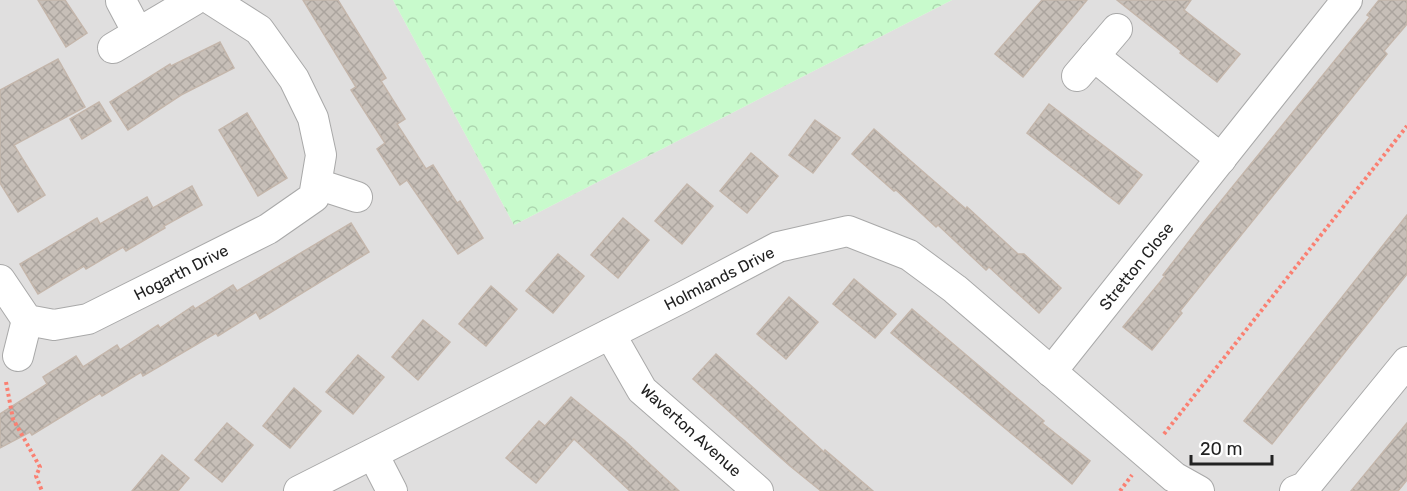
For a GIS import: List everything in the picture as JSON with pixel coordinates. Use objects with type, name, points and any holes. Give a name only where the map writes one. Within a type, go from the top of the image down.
[{"type":"street","points":[[121,2],[125,40],[194,0]]},
{"type":"street","name":"Hogarth Drive","points":[[27,320],[54,325],[88,319],[268,229],[314,197],[321,155],[313,118],[294,79],[259,30],[212,0]]},
{"type":"street","name":"Stretton Close","points":[[1051,372],[1347,0]]},
{"type":"street","points":[[1117,29],[1086,66],[1221,159]]},
{"type":"street","points":[[316,184],[357,197]]},
{"type":"street","name":"Holmlands Drive","points":[[299,491],[778,247],[848,231],[909,255],[955,289],[1174,477],[1199,491]]},
{"type":"street","points":[[0,280],[27,320],[18,357]]},
{"type":"street","name":"Waverton Avenue","points":[[610,334],[642,390],[758,491]]},
{"type":"street","points":[[1295,491],[1305,487],[1407,362]]},
{"type":"street","points":[[374,454],[392,491]]},
{"type":"path","points":[[1148,455],[1407,126]]},
{"type":"path","points":[[18,357],[6,378],[7,397],[13,419],[40,468],[36,476],[42,491]]},
{"type":"shaded area","points":[[0,0],[393,0],[514,225],[952,0],[1407,0],[1407,491],[0,491]]},
{"type":"green space","points":[[393,0],[952,0],[514,225]]},
{"type":"building","points":[[38,0],[65,0],[87,33],[66,47]]},
{"type":"building","points":[[303,0],[338,0],[386,78],[381,81],[405,119],[397,124],[426,169],[433,165],[457,203],[460,201],[483,238],[458,254],[407,180],[400,185],[377,149],[385,143],[351,90],[356,87]]},
{"type":"building","points":[[1042,0],[1087,0],[1023,77],[995,54]]},
{"type":"building","points":[[1117,0],[1191,0],[1184,10],[1240,54],[1217,82]]},
{"type":"building","points":[[1379,0],[1407,0],[1407,24],[1384,51],[1387,54],[1180,311],[1182,313],[1152,350],[1123,327],[1165,276],[1163,275],[1204,222],[1370,17],[1367,15]]},
{"type":"building","points":[[220,42],[234,68],[181,95],[128,130],[110,102],[170,64],[171,66]]},
{"type":"building","points":[[58,59],[85,107],[14,145],[45,195],[18,212],[0,183],[0,90]]},
{"type":"building","points":[[99,102],[111,121],[82,139],[70,119]]},
{"type":"building","points":[[1049,104],[1142,175],[1119,204],[1027,133]]},
{"type":"building","points":[[247,113],[287,178],[258,196],[219,130]]},
{"type":"building","points":[[815,120],[840,138],[813,173],[789,155]]},
{"type":"building","points":[[874,129],[966,209],[967,207],[1018,254],[1024,254],[1061,288],[1039,313],[989,267],[986,270],[938,225],[936,227],[852,154]]},
{"type":"building","points":[[751,153],[778,176],[747,213],[720,191]]},
{"type":"building","points":[[687,184],[713,206],[682,244],[655,221]]},
{"type":"building","points":[[192,186],[202,205],[126,251],[123,247],[86,269],[84,266],[38,294],[20,264],[97,218],[100,224],[147,197],[153,208]]},
{"type":"building","points":[[1407,215],[1407,274],[1272,444],[1244,421]]},
{"type":"building","points":[[623,218],[649,240],[618,278],[591,255]]},
{"type":"building","points":[[351,223],[369,252],[260,319],[256,312],[218,336],[216,333],[143,376],[141,372],[102,396],[100,393],[32,435],[30,432],[0,448],[0,414],[47,384],[43,377],[76,356],[83,367],[117,345],[120,350],[158,325],[160,328],[193,306],[195,309],[233,285],[237,291]]},
{"type":"building","points":[[558,254],[584,276],[553,313],[526,291]]},
{"type":"building","points":[[854,279],[896,314],[875,338],[833,304]]},
{"type":"building","points":[[491,286],[517,309],[486,346],[459,324]]},
{"type":"building","points":[[789,297],[818,322],[786,359],[757,334]]},
{"type":"building","points":[[912,309],[1044,421],[1042,423],[1090,461],[1072,484],[891,333]]},
{"type":"building","points":[[423,320],[450,342],[418,380],[392,357]]},
{"type":"building","points":[[716,354],[824,452],[825,450],[873,491],[821,491],[790,466],[693,379]]},
{"type":"building","points":[[358,355],[384,377],[353,414],[326,392]]},
{"type":"building","points":[[294,388],[321,411],[290,448],[263,426]]},
{"type":"building","points":[[571,397],[625,441],[679,491],[630,491],[574,439],[536,483],[506,458],[539,421],[545,426]]},
{"type":"building","points":[[227,423],[253,445],[222,482],[195,460]]},
{"type":"building","points":[[1407,423],[1407,480],[1398,491],[1351,491]]},
{"type":"building","points":[[162,455],[189,478],[178,491],[132,491]]}]
